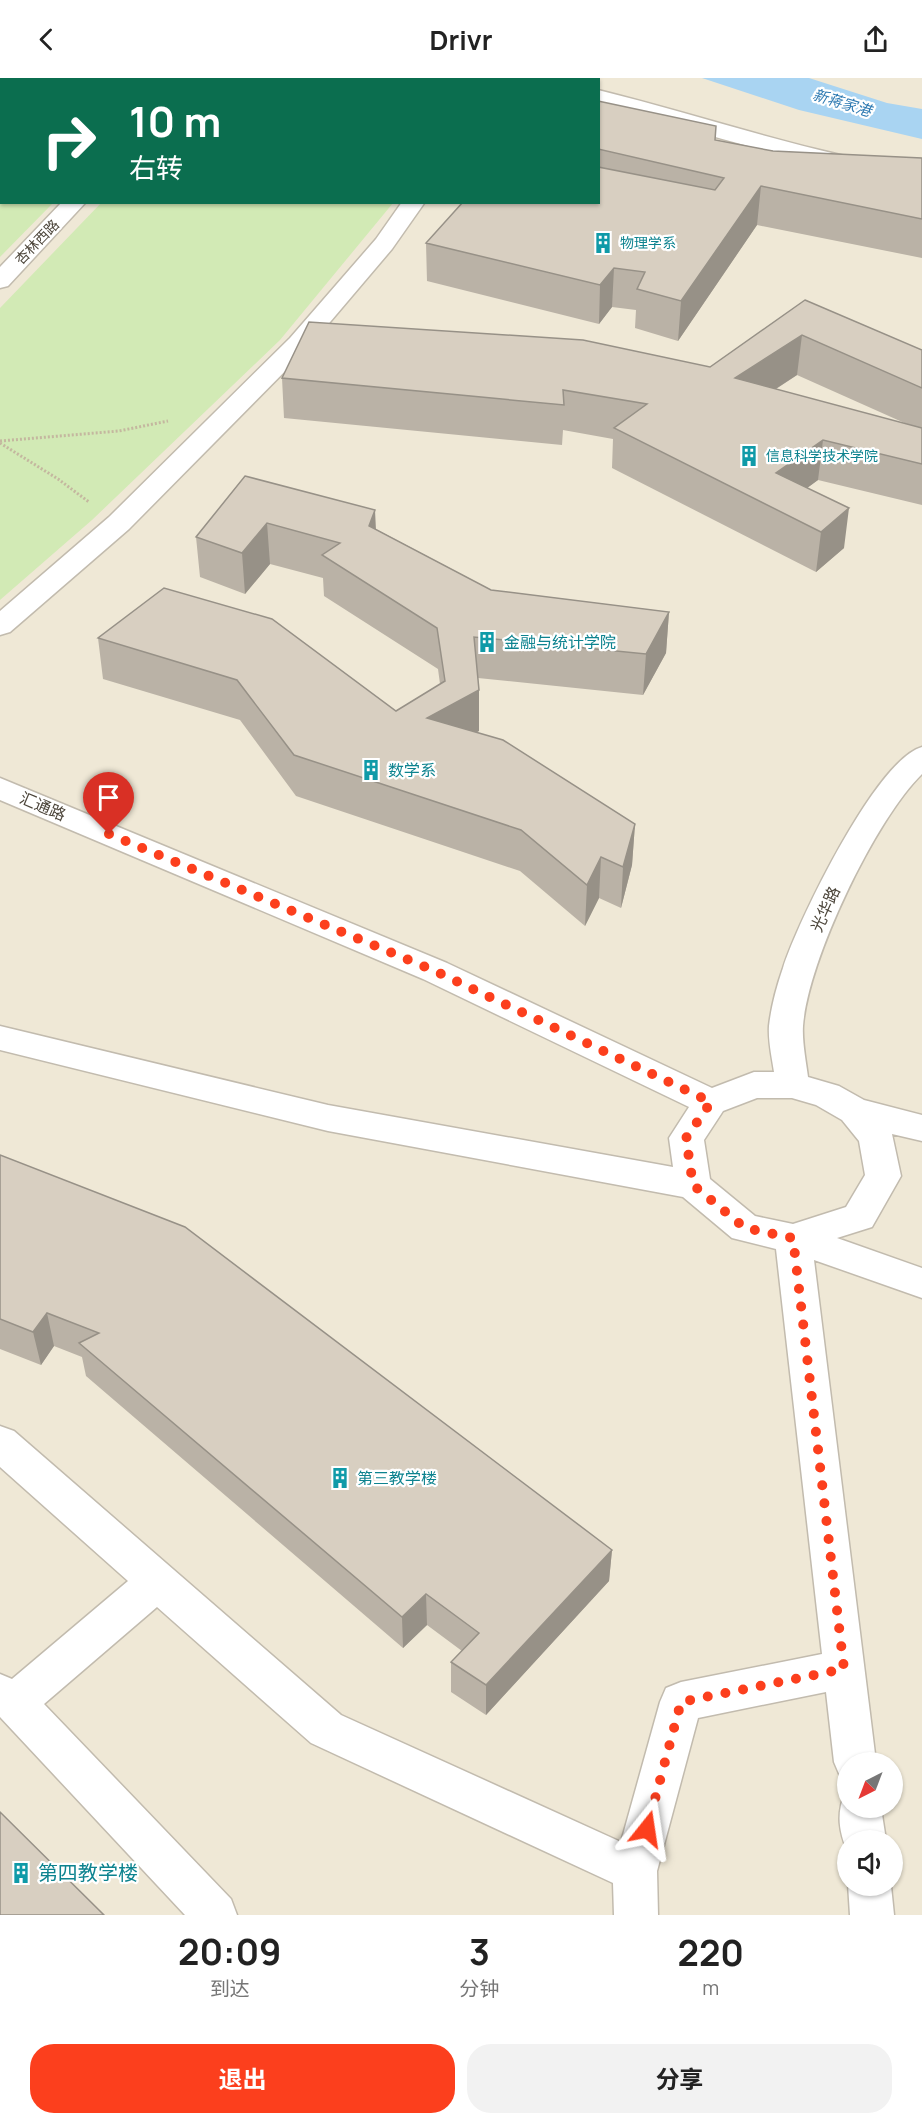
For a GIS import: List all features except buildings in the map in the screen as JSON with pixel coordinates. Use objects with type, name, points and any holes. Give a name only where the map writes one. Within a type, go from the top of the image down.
[{"type":"street","points":[[600,97],[758,142],[871,170],[922,178]]},
{"type":"street","name":"杏林西路","points":[[0,281],[73,204]]},
{"type":"street","points":[[0,626],[119,523],[299,343],[384,244],[413,204]]},
{"type":"street","name":"光华路","points":[[792,1085],[786,1027],[799,968],[846,862],[895,783],[922,756]]},
{"type":"street","name":"汇通路","points":[[0,788],[435,971],[711,1102]]},
{"type":"street","points":[[0,1038],[328,1118],[693,1185],[745,1228],[793,1238],[922,1283]]},
{"type":"street","points":[[693,1185],[686,1138],[711,1102],[754,1085],[792,1085],[827,1095],[854,1111],[922,1128]]},
{"type":"street","points":[[793,1238],[859,1217],[883,1176],[876,1137],[854,1111]]},
{"type":"street","points":[[793,1238],[854,1752]]},
{"type":"street","points":[[0,1443],[326,1728],[635,1871]]},
{"type":"street","points":[[158,1581],[8,1698],[215,1915]]},
{"type":"street","points":[[636,1915],[635,1871],[681,1702],[844,1669]]},
{"type":"street","points":[[870,1896],[872,1915]]},
{"type":"path","points":[[0,442],[119,431],[236,406]]},
{"type":"path","points":[[0,442],[58,479],[119,523]]},
{"type":"shaded area","points":[[600,78],[922,78],[922,1915],[0,1915],[0,204],[600,204]]},
{"type":"green space","points":[[0,204],[52,204],[0,257]]},
{"type":"green space","points":[[100,204],[392,204],[280,340],[92,520],[0,600],[0,308]]},
{"type":"water","name":"新蒋家港","points":[[702,78],[809,78],[887,103],[922,109],[922,139],[799,110]]},
{"type":"place","name":"物理学系","points":[[603,243]]},
{"type":"place","name":"信息科学技术学院","points":[[749,456]]},
{"type":"place","name":"金融与统计学院","points":[[487,642]]},
{"type":"place","name":"数学系","points":[[371,770]]},
{"type":"place","name":"第三教学楼","points":[[340,1478]]},
{"type":"place","name":"第四教学楼","points":[[21,1873]]},
{"type":"route","points":[[109,834],[435,971],[711,1102],[686,1138],[693,1185],[745,1228],[793,1238],[844,1669],[681,1702],[647,1829]]}]
